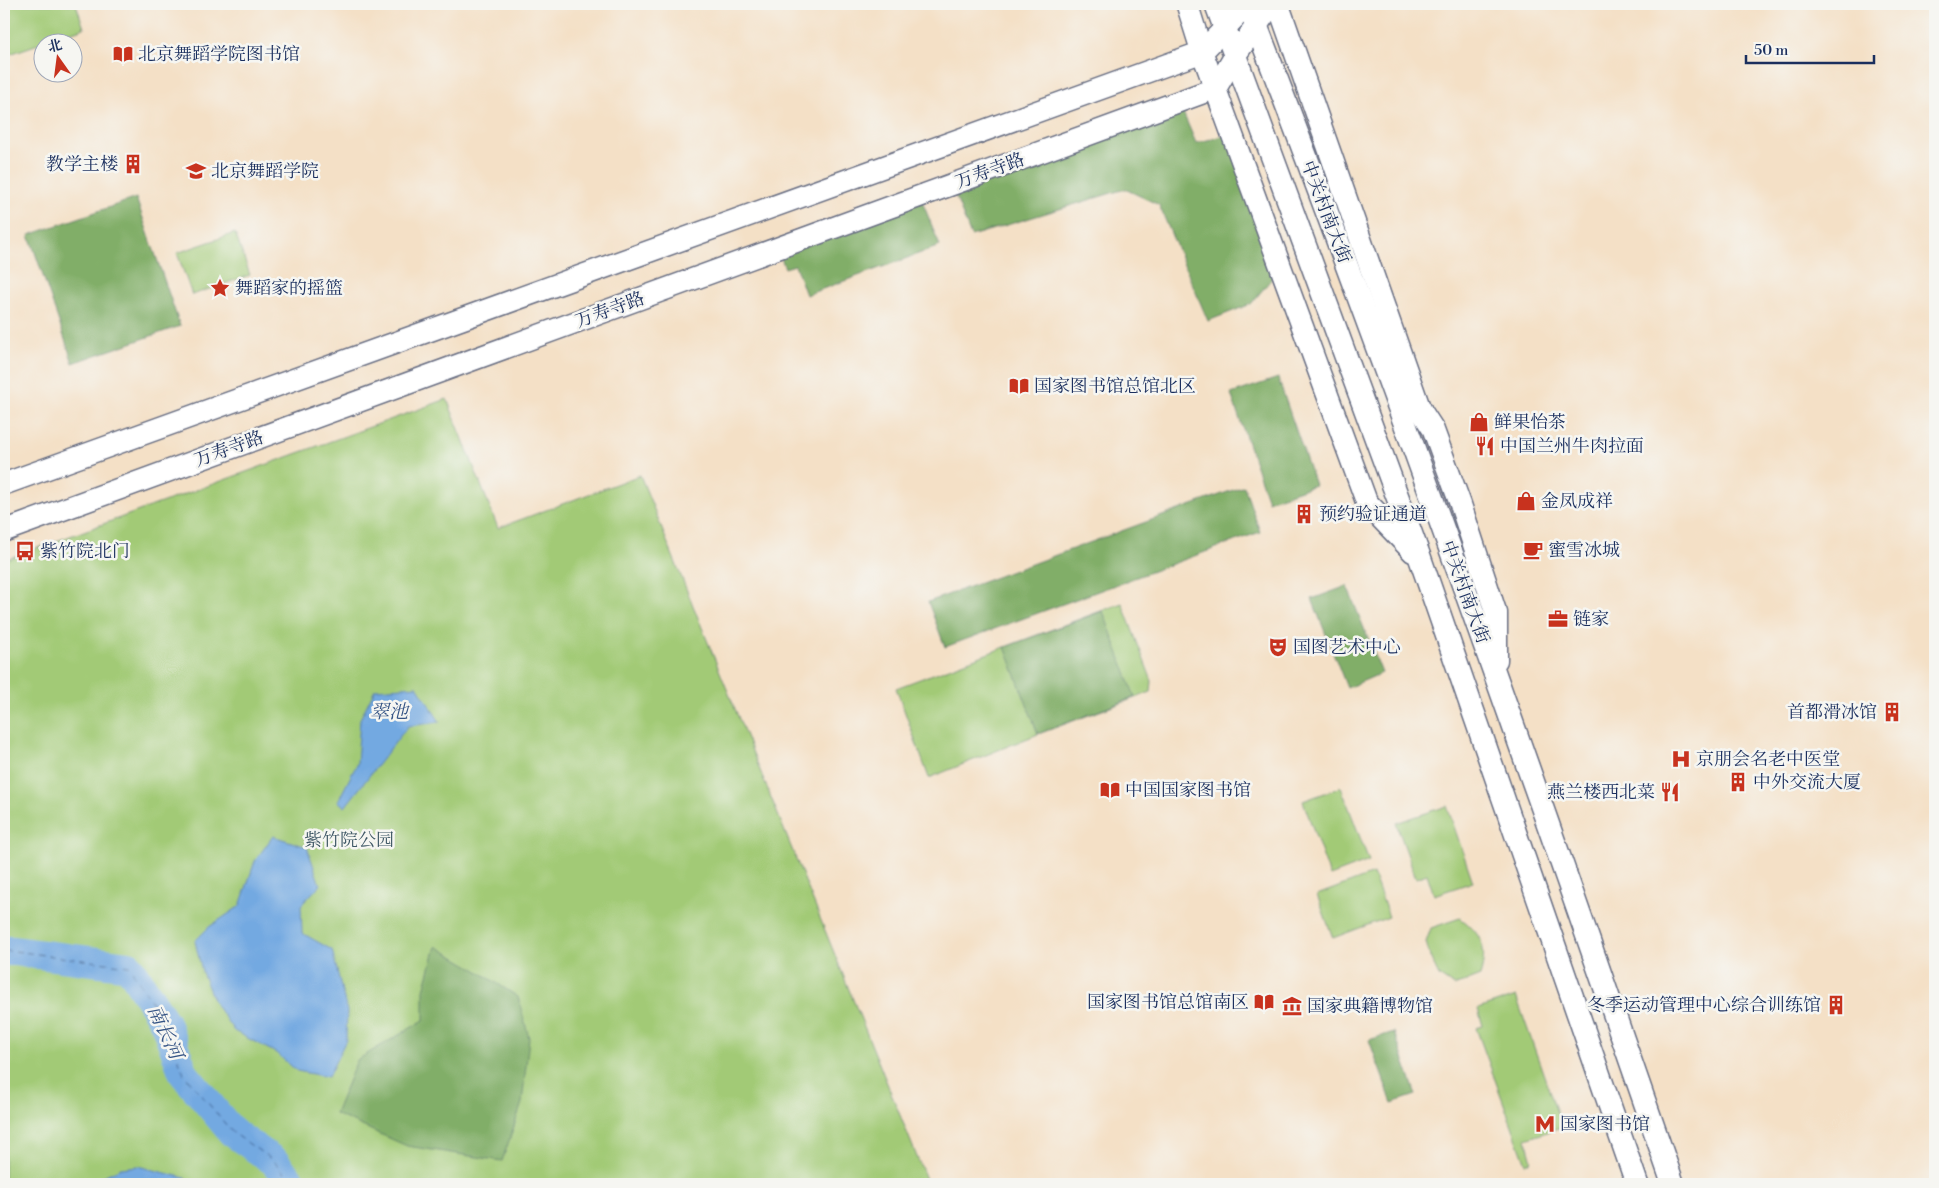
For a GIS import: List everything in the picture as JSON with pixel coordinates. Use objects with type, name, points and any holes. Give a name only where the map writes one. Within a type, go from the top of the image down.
[{"type":"main road","name":"中关村南大街","points":[[1216,4],[1420,558],[1637,1184]]},
{"type":"main road","name":"中关村南大街","points":[[1248,4],[1387,374],[1496,676],[1673,1184]]},
{"type":"main road","points":[[1387,374],[1420,409]]},
{"type":"main road","points":[[1367,503],[1420,558]]},
{"type":"main road","points":[[1496,613],[1496,676]]},
{"type":"street","points":[[1188,4],[1202,52],[1367,503]]},
{"type":"street","points":[[4,484],[1202,52],[1248,4]]},
{"type":"street","points":[[1216,88],[1236,54],[1272,4]]},
{"type":"street","name":"中关村南大街","points":[[1278,4],[1420,409],[1433,429],[1460,503],[1496,613]]},
{"type":"street","name":"万寿寺路","points":[[4,531],[1216,88]]},
{"type":"green space","points":[[4,4],[76,4],[84,28],[73,32],[32,32],[32,46],[4,56]]},
{"type":"green space","points":[[1181,108],[1196,143],[1226,135],[1277,272],[1251,304],[1208,321],[1159,205],[1125,189],[971,236],[953,190]]},
{"type":"green space","points":[[136,198],[180,326],[73,363],[29,235]]},
{"type":"green space","points":[[922,201],[940,246],[806,295],[795,265],[785,268],[779,253]]},
{"type":"green space","points":[[235,233],[250,275],[192,295],[177,253]]},
{"type":"green space","points":[[1278,378],[1315,485],[1268,501],[1231,394]]},
{"type":"green space","name":"紫竹院公园","points":[[447,399],[498,528],[640,475],[928,1184],[4,1184],[4,560]]},
{"type":"green space","points":[[1244,486],[1260,532],[945,647],[928,602]]},
{"type":"green space","points":[[1347,586],[1382,673],[1347,688],[1312,599]]},
{"type":"green space","points":[[1122,603],[1152,681],[1151,692],[1038,734],[929,778],[896,688]]},
{"type":"green space","points":[[1103,611],[1135,697],[1038,734],[1005,647]]},
{"type":"green space","points":[[1341,787],[1369,861],[1330,876],[1303,801]]},
{"type":"green space","points":[[1447,806],[1473,882],[1434,895],[1427,874],[1416,878],[1396,823]]},
{"type":"green space","points":[[1373,874],[1389,917],[1333,938],[1317,895]]},
{"type":"green space","points":[[1460,918],[1479,937],[1482,943],[1483,958],[1480,976],[1454,986],[1439,976],[1430,957],[1426,942],[1431,928]]},
{"type":"green space","points":[[436,946],[518,997],[529,1038],[522,1103],[502,1161],[407,1146],[335,1114],[357,1060],[424,1020],[424,990]]},
{"type":"green space","points":[[1516,996],[1562,1127],[1526,1139],[1532,1161],[1526,1164],[1476,1028],[1483,1026],[1478,1009]]},
{"type":"green space","points":[[1394,1032],[1416,1095],[1392,1103],[1369,1040]]},
{"type":"water","name":"翠池","points":[[417,686],[440,722],[408,726],[345,807],[338,801],[357,764],[360,719],[375,689]]},
{"type":"water","points":[[273,836],[307,847],[320,885],[301,905],[302,933],[332,950],[347,1011],[346,1040],[328,1077],[297,1071],[276,1053],[234,1031],[214,1002],[202,972],[195,941],[209,927],[240,906],[255,861]]},
{"type":"water","points":[[138,1166],[185,1178],[192,1184],[86,1184],[121,1168]]},
{"type":"waterway","name":"南长河","points":[[4,951],[129,966],[165,1023],[184,1074],[232,1132],[274,1161],[293,1184]]},
{"type":"ferry route","points":[[4,951],[129,966],[165,1023],[184,1074],[232,1132],[274,1161],[293,1184]]},
{"type":"place","name":"北京舞蹈学院图书馆","points":[[123,54]]},
{"type":"place","name":"教学主楼","points":[[133,164]]},
{"type":"place","name":"北京舞蹈学院","points":[[196,171]]},
{"type":"place","name":"舞蹈家的摇篮","points":[[220,288]]},
{"type":"place","name":"国家图书馆总馆北区","points":[[1019,386]]},
{"type":"place","name":"鲜果怡茶","points":[[1479,422]]},
{"type":"place","name":"中国兰州牛肉拉面","points":[[1485,446]]},
{"type":"place","name":"金凤成祥","points":[[1526,501]]},
{"type":"place","name":"预约验证通道","points":[[1304,514]]},
{"type":"place","name":"蜜雪冰城","points":[[1533,550]]},
{"type":"place","name":"紫竹院北门","points":[[25,551]]},
{"type":"place","name":"链家","points":[[1558,619]]},
{"type":"place","name":"国图艺术中心","points":[[1278,647]]},
{"type":"place","name":"首都滑冰馆","points":[[1892,712]]},
{"type":"place","name":"京朋会名老中医堂","points":[[1681,759]]},
{"type":"place","name":"中外交流大厦","points":[[1738,782]]},
{"type":"place","name":"中国国家图书馆","points":[[1110,790]]},
{"type":"place","name":"燕兰楼西北菜","points":[[1670,792]]},
{"type":"place","name":"国家图书馆总馆南区","points":[[1264,1002]]},
{"type":"place","name":"冬季运动管理中心综合训练馆","points":[[1836,1005]]},
{"type":"place","name":"国家典籍博物馆","points":[[1292,1006]]},
{"type":"place","name":"国家图书馆","points":[[1545,1124]]}]
